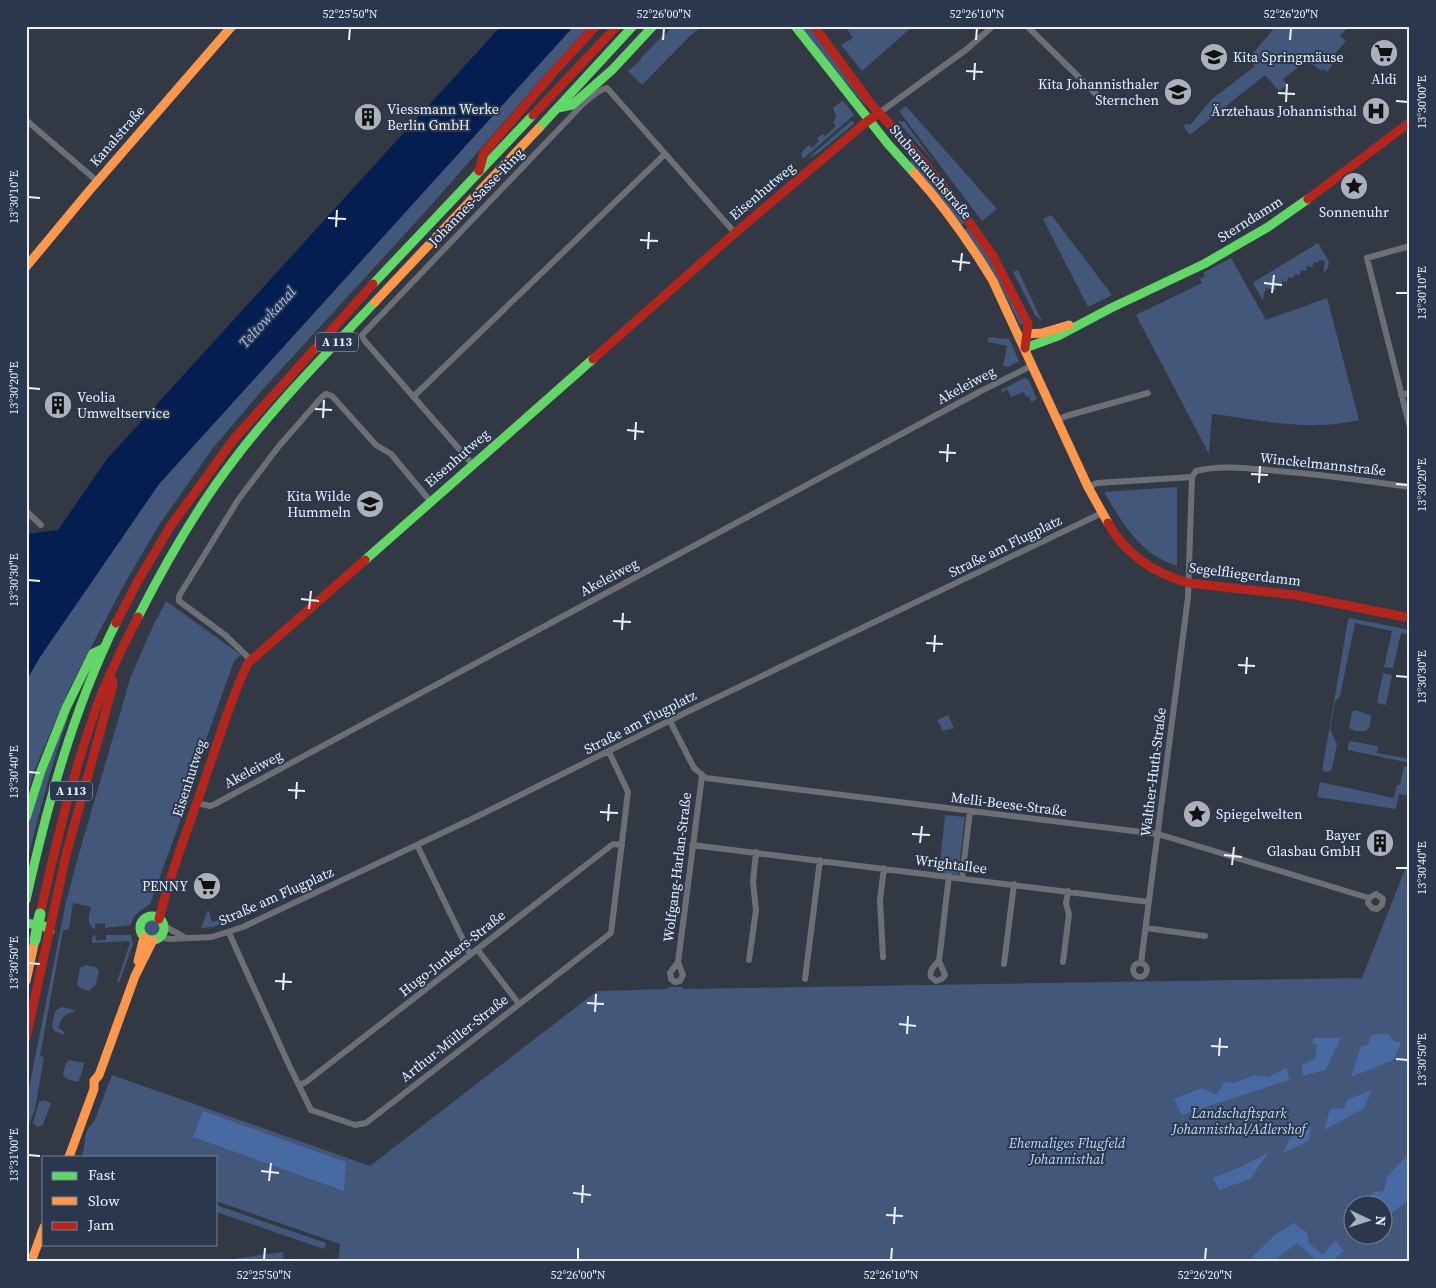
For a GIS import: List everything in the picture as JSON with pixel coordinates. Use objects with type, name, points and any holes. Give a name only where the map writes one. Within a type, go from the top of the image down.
[{"type":"main road","name":"Kanalstraße","points":[[26,267],[97,181],[232,26]]},
{"type":"main road","points":[[478,173],[484,153],[550,75],[596,26]]},
{"type":"main road","name":"A 113","points":[[26,900],[43,827],[69,741],[104,648],[139,579],[170,528],[234,439],[358,301],[617,26]]},
{"type":"main road","name":"A 113","points":[[26,981],[60,826],[98,702],[111,671],[184,532],[234,461],[279,404],[633,26]]},
{"type":"main road","points":[[558,108],[572,106],[612,70],[653,26]]},
{"type":"main road","name":"Stubenrauchstraße","points":[[795,26],[874,117],[919,157],[975,229],[996,261],[1028,324],[1025,348]]},
{"type":"main road","name":"Stubenrauchstraße","points":[[814,26],[874,117],[888,144],[933,194],[980,259],[993,281],[1025,348],[1088,487]]},
{"type":"main road","name":"Eisenhutweg","points":[[69,1156],[94,1089],[100,1079],[99,1075],[135,976],[155,929],[166,889],[209,769],[217,741],[239,681],[251,660],[735,233],[874,117]]},
{"type":"main road","name":"Sterndamm","points":[[1025,348],[1042,344],[1091,318],[1207,263],[1258,233],[1340,177],[1410,122]]},
{"type":"main road","name":"Sterndamm","points":[[1027,334],[1046,332],[1091,318]]},
{"type":"main road","name":"Segelfliegerdamm","points":[[1088,487],[1115,536],[1130,553],[1142,562],[1173,578],[1189,583],[1302,596],[1410,618]]},
{"type":"main road","points":[[26,818],[41,771],[66,708],[93,653],[104,648]]},
{"type":"main road","points":[[26,1038],[75,820],[113,685],[111,671]]},
{"type":"main road","points":[[26,923],[44,926],[50,930]]},
{"type":"main road","points":[[26,929],[43,933],[50,930]]},
{"type":"main road","points":[[31,1261],[42,1232]]},
{"type":"street","points":[[874,117],[967,49],[993,26]]},
{"type":"street","points":[[1028,26],[1098,96]]},
{"type":"street","name":"Johannes-Sasse-Ring","points":[[473,465],[364,340],[362,335],[582,105],[596,93],[607,88],[735,233]]},
{"type":"street","points":[[26,120],[97,181]]},
{"type":"street","points":[[413,397],[665,154]]},
{"type":"street","points":[[1410,246],[1367,258],[1410,428]]},
{"type":"street","name":"Akeleiweg","points":[[197,803],[210,806],[215,804],[981,391],[1033,365]]},
{"type":"street","points":[[1058,420],[1066,416],[1148,393]]},
{"type":"street","points":[[1401,395],[1410,393]]},
{"type":"street","points":[[251,660],[225,635],[179,601],[179,596],[238,500],[279,446],[322,397],[326,394],[332,396],[373,442],[391,454],[431,502]]},
{"type":"street","name":"Winckelmannstraße","points":[[1088,487],[1096,483],[1192,477],[1196,471],[1212,467],[1349,478],[1410,487]]},
{"type":"street","name":"Walther-Huth-Straße","points":[[1141,963],[1189,583],[1192,477]]},
{"type":"street","points":[[26,511],[41,525]]},
{"type":"street","name":"Straße am Flugplatz","points":[[155,929],[169,939],[212,937],[229,933],[417,845],[693,709],[1102,513]]},
{"type":"street","points":[[670,721],[694,768],[702,776]]},
{"type":"street","name":"Arthur-Müller-Straße","points":[[229,933],[311,1110],[354,1125],[366,1123],[611,933],[628,792],[609,752]]},
{"type":"street","name":"Melli-Beese-Straße","points":[[702,776],[713,780],[1158,834],[1369,898]]},
{"type":"street","name":"Wolfgang-Harlan-Straße","points":[[678,962],[702,776]]},
{"type":"street","points":[[962,878],[970,811]]},
{"type":"street","name":"Hugo-Junkers-Straße","points":[[299,1085],[306,1082],[613,844],[622,845]]},
{"type":"street","points":[[417,845],[470,954]]},
{"type":"street","name":"Wrightallee","points":[[692,845],[1149,902]]},
{"type":"street","points":[[749,960],[756,910],[753,882],[756,852]]},
{"type":"street","points":[[805,979],[820,860]]},
{"type":"street","points":[[882,957],[880,900],[884,868]]},
{"type":"street","points":[[939,961],[949,876]]},
{"type":"street","points":[[1004,964],[1014,884]]},
{"type":"street","points":[[1063,962],[1069,914],[1066,904],[1068,891]]},
{"type":"street","points":[[1146,928],[1205,936]]},
{"type":"street","points":[[155,929],[186,938]]},
{"type":"street","points":[[477,949],[518,1004]]},
{"type":"green space","points":[[574,26],[590,26],[426,211],[264,388],[213,448],[159,525],[126,581],[70,687],[35,769],[26,798],[26,681],[40,657],[159,484]]},
{"type":"green space","points":[[672,26],[702,26],[642,85],[628,71],[640,61]]},
{"type":"green space","points":[[799,26],[808,26],[867,104],[865,105],[832,68]]},
{"type":"green space","points":[[845,26],[913,26],[862,71],[841,45],[853,38]]},
{"type":"green space","points":[[1276,26],[1349,26],[1340,36],[1346,41],[1330,60],[1333,64],[1327,72],[1323,69],[1321,71],[1307,60],[1283,79],[1287,85],[1279,91],[1265,75],[1190,135],[1184,127],[1185,124],[1190,125],[1212,99],[1255,66],[1248,59]]},
{"type":"green space","points":[[842,101],[854,115],[803,159],[802,153],[805,148],[809,145],[812,148],[819,141],[817,138],[823,134],[825,136],[836,126],[833,123],[836,116],[833,108]]},
{"type":"green space","points":[[906,106],[997,209],[982,221],[899,111]]},
{"type":"green space","points":[[851,121],[855,123],[817,154],[807,159]]},
{"type":"green space","points":[[904,121],[933,161],[898,122]]},
{"type":"green space","points":[[912,159],[932,177],[966,222],[961,225],[910,162]]},
{"type":"green space","points":[[1051,215],[1112,295],[1088,307],[1043,219]]},
{"type":"green space","points":[[969,227],[994,264],[1024,323],[1020,325],[998,280],[964,230]]},
{"type":"green space","points":[[1318,243],[1329,262],[1327,270],[1323,273],[1325,261],[1319,260],[1318,263],[1314,262],[1312,267],[1307,266],[1306,271],[1301,270],[1300,275],[1295,274],[1293,278],[1288,277],[1287,282],[1282,281],[1281,286],[1276,285],[1275,290],[1266,288],[1263,298],[1267,300],[1262,299],[1254,282]]},
{"type":"green space","points":[[1231,258],[1266,320],[1327,298],[1359,420],[1323,425],[1304,425],[1212,414],[1209,454],[1136,315],[1202,283],[1200,279],[1205,276],[1203,273]]},
{"type":"green space","points":[[1018,270],[1043,322],[1035,315],[1013,272]]},
{"type":"green space","points":[[988,337],[1009,339],[1019,361],[1008,367],[1003,366],[1007,346],[988,342]]},
{"type":"green space","points":[[1024,378],[1028,379],[1037,399],[1031,402],[1029,396],[1026,397],[1024,392],[1011,397],[1007,389],[1002,393],[1001,390]]},
{"type":"green space","points":[[1177,487],[1177,566],[1155,556],[1139,543],[1120,519],[1104,492]]},
{"type":"green space","points":[[166,601],[241,655],[234,661],[204,745],[199,769],[150,904],[135,915],[130,925],[105,928],[105,923],[95,924],[95,929],[89,922],[91,907],[73,903],[69,929],[63,930],[40,1056],[44,1057],[35,1109],[26,1132],[26,1103],[66,902],[131,676]]},
{"type":"green space","points":[[1350,618],[1410,630],[1410,635],[1401,633],[1393,668],[1384,667],[1392,631],[1355,623],[1340,696],[1335,702],[1330,729],[1337,744],[1332,769],[1328,772],[1322,771],[1348,620]]},
{"type":"green space","points":[[1383,673],[1392,675],[1386,705],[1377,703]]},
{"type":"green space","points":[[1355,710],[1371,715],[1370,726],[1366,731],[1355,731],[1349,728],[1352,712]]},
{"type":"green space","points":[[948,715],[954,728],[943,731],[937,720]]},
{"type":"green space","points":[[67,717],[45,791],[26,867],[26,831],[44,776]]},
{"type":"green space","points":[[1350,741],[1378,746],[1377,753],[1410,759],[1410,763],[1348,750]]},
{"type":"green space","points":[[1404,766],[1410,767],[1410,796],[1399,794],[1396,809],[1317,797],[1320,782],[1394,798],[1397,785],[1400,785]]},
{"type":"green space","points":[[945,815],[965,817],[958,875],[939,873]]},
{"type":"green space","name":"Landschaftspark Johannisthal/Adlershof","points":[[1410,857],[1410,1262],[338,1262],[340,1244],[218,1202],[218,1156],[82,1155],[86,1133],[94,1122],[112,1075],[370,1166],[597,991],[682,987],[683,989],[1362,978]]},
{"type":"green space","points":[[208,910],[212,922],[234,916],[236,919],[213,927],[201,928]]},
{"type":"green space","points":[[152,920],[160,928],[152,936],[144,928]]},
{"type":"green space","points":[[96,935],[96,941],[106,940],[106,935],[131,935],[133,944],[119,983],[117,982],[130,943],[128,941],[92,943],[92,937]]},
{"type":"green space","points":[[86,965],[99,970],[96,984],[89,991],[80,988],[77,984],[80,968]]},
{"type":"green space","points":[[61,1007],[75,1010],[61,1019],[59,1028],[64,1032],[64,1035],[54,1031],[52,1026],[55,1011]]},
{"type":"green space","points":[[69,1060],[84,1063],[78,1082],[67,1079],[63,1075],[65,1065]]},
{"type":"green space","points":[[44,1100],[51,1103],[43,1125],[37,1127],[33,1123],[39,1102]]},
{"type":"green space","points":[[218,1206],[326,1243],[324,1249],[218,1213]]},
{"type":"green space","points":[[283,1252],[284,1262],[218,1262],[218,1261]]},
{"type":"shaded area","points":[[1388,1034],[1394,1041],[1401,1042],[1394,1060],[1351,1077],[1361,1046],[1368,1045],[1371,1035]]},
{"type":"shaded area","points":[[1314,1038],[1341,1038],[1325,1070],[1303,1076],[1302,1065],[1315,1059],[1317,1045],[1312,1043]]},
{"type":"shaded area","points":[[1287,1068],[1289,1080],[1182,1115],[1174,1099],[1202,1088],[1217,1095],[1224,1082],[1234,1083],[1254,1075],[1268,1077]]},
{"type":"shaded area","points":[[1372,1090],[1363,1109],[1324,1130],[1330,1109],[1344,1109],[1347,1100]]},
{"type":"shaded area","points":[[203,1111],[346,1162],[344,1191],[193,1137]]},
{"type":"shaded area","points":[[1311,1125],[1309,1141],[1283,1153],[1290,1138]]},
{"type":"shaded area","points":[[1269,1152],[1250,1179],[1219,1190],[1213,1178],[1243,1166]]},
{"type":"shaded area","points":[[1410,1152],[1410,1199],[1394,1211],[1394,1196],[1370,1196],[1374,1192],[1384,1191],[1387,1177]]},
{"type":"shaded area","points":[[1294,1223],[1307,1233],[1309,1243],[1323,1255],[1335,1240],[1344,1251],[1331,1262],[1314,1262],[1315,1259],[1297,1243],[1272,1262],[1255,1262],[1252,1257],[1275,1235]]},
{"type":"water","name":"Teltowkanal","points":[[501,26],[574,26],[159,484],[40,657],[26,681],[26,534],[58,530],[107,459]]},
{"type":"tram line","points":[[1410,398],[1406,409],[1410,428]]},
{"type":"traffic: fast","points":[[538,129],[633,26]]},
{"type":"traffic: fast","points":[[558,108],[572,105],[612,70],[653,26]]},
{"type":"traffic: fast","points":[[795,26],[888,144],[914,173]]},
{"type":"traffic: fast","points":[[373,284],[533,115]]},
{"type":"traffic: fast","points":[[1025,348],[1058,336],[1111,308],[1204,264],[1268,227],[1308,199]]},
{"type":"traffic: fast","points":[[138,617],[182,536],[206,498],[233,461],[284,399],[375,302]]},
{"type":"traffic: fast","points":[[365,560],[593,359]]},
{"type":"traffic: fast","points":[[26,900],[52,794],[74,724],[116,623]]},
{"type":"traffic: fast","points":[[26,818],[41,771],[66,708],[93,653],[104,648]]},
{"type":"traffic: fast","points":[[35,940],[40,914]]},
{"type":"traffic: fast","points":[[152,916],[157,917],[163,923],[164,928],[163,933],[157,939],[152,940],[147,939],[141,933],[140,928],[141,923],[147,917],[152,916]]},
{"type":"traffic: fast","points":[[26,923],[44,926],[50,931]]},
{"type":"traffic: slow","points":[[26,267],[232,26]]},
{"type":"traffic: slow","points":[[375,302],[538,129]]},
{"type":"traffic: slow","points":[[914,173],[956,225],[993,281],[1088,487],[1108,523]]},
{"type":"traffic: slow","points":[[1027,334],[1042,333],[1069,325]]},
{"type":"traffic: slow","points":[[138,961],[144,937]]},
{"type":"traffic: slow","points":[[26,981],[35,940]]},
{"type":"traffic: slow","points":[[69,1156],[94,1089],[94,1081],[99,1075],[135,976],[153,940]]},
{"type":"traffic: slow","points":[[31,1262],[42,1232]]},
{"type":"traffic: jam","points":[[479,171],[484,153],[596,26]]},
{"type":"traffic: jam","points":[[533,115],[617,26]]},
{"type":"traffic: jam","points":[[814,26],[871,104],[951,196],[993,256],[1028,324],[1025,348]]},
{"type":"traffic: jam","points":[[593,359],[735,233],[879,113]]},
{"type":"traffic: jam","points":[[1308,199],[1410,122]]},
{"type":"traffic: jam","points":[[116,623],[139,579],[170,527],[234,439],[373,284]]},
{"type":"traffic: jam","points":[[1108,523],[1132,553],[1153,568],[1176,579],[1189,583],[1295,595],[1410,618]]},
{"type":"traffic: jam","points":[[159,919],[176,863],[236,689],[248,663],[365,560]]},
{"type":"traffic: jam","points":[[40,914],[66,808],[89,729],[107,681],[138,617]]},
{"type":"traffic: jam","points":[[26,1038],[66,855],[113,685],[112,680]]},
{"type":"place","name":"Aldi","points":[[1384,53]]},
{"type":"place","name":"Kita Springmäuse","points":[[1214,57]]},
{"type":"place","name":"Kita Johannisthaler Sternchen","points":[[1178,92]]},
{"type":"place","name":"Ärztehaus Johannisthal","points":[[1376,111]]},
{"type":"place","name":"Viessmann Werke Berlin GmbH","points":[[368,117]]},
{"type":"place","name":"Sonnenuhr","points":[[1354,186]]},
{"type":"place","name":"Veolia Umweltservice","points":[[58,405]]},
{"type":"place","name":"Kita Wilde Hummeln","points":[[370,504]]},
{"type":"place","name":"Spiegelwelten","points":[[1197,814]]},
{"type":"place","name":"Bayer Glasbau GmbH","points":[[1380,843]]},
{"type":"place","name":"PENNY","points":[[207,886]]},
{"type":"park label","name":"Ehemaliges Flugfeld Johannisthal","points":[[1067,1152]]}]
